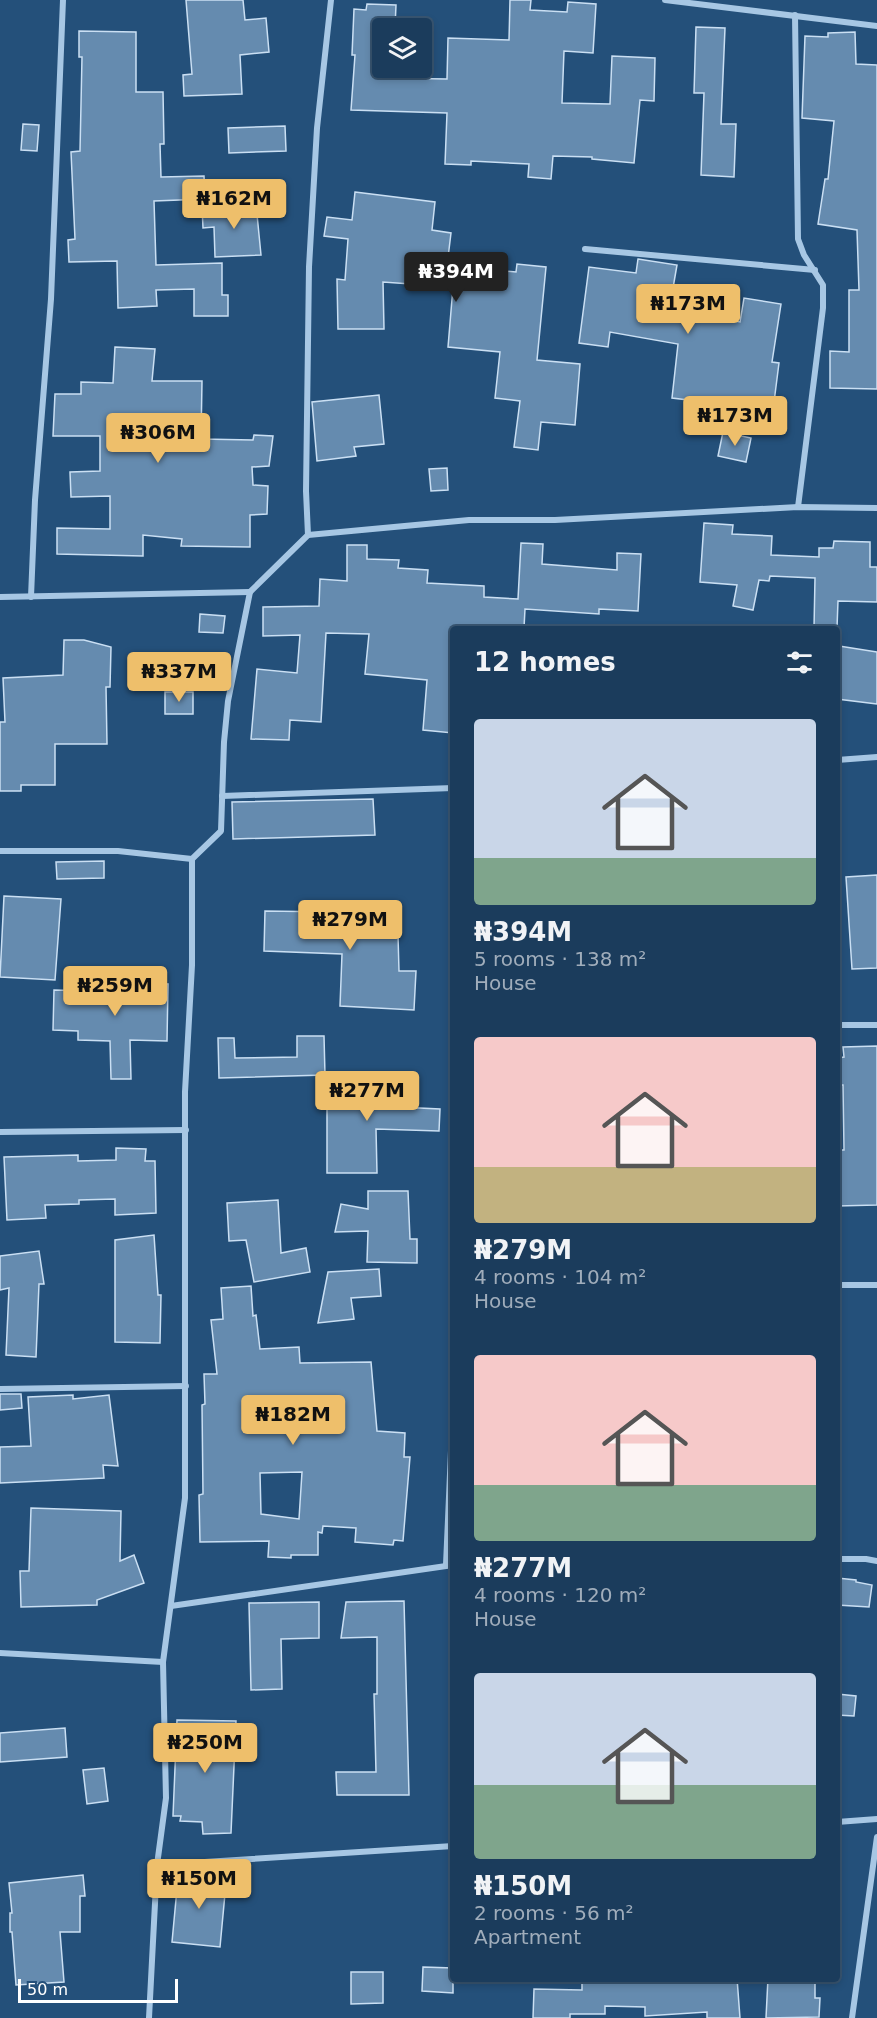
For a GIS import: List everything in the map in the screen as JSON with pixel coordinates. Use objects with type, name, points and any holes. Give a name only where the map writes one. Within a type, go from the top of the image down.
[{"type":"street","points":[[31,597],[35,500],[51,299],[63,0]]},
{"type":"street","points":[[308,535],[306,481],[309,267],[317,128],[330,0]]},
{"type":"street","points":[[665,0],[877,26]]},
{"type":"street","points":[[795,15],[798,239],[804,255],[823,285],[823,308],[798,507]]},
{"type":"street","points":[[585,249],[815,270]]},
{"type":"street","points":[[149,2018],[157,1865],[166,1798],[163,1662],[185,1498],[185,1092],[192,965],[192,859],[221,831],[228,701],[250,592],[308,535],[469,520],[555,520],[798,507],[877,508]]},
{"type":"street","points":[[0,597],[250,592]]},
{"type":"street","points":[[840,760],[877,757]]},
{"type":"street","points":[[222,796],[450,788]]},
{"type":"street","points":[[0,851],[118,850],[192,859]]},
{"type":"street","points":[[840,1025],[877,1025]]},
{"type":"street","points":[[0,1132],[186,1130]]},
{"type":"street","points":[[840,1285],[877,1285]]},
{"type":"street","points":[[0,1389],[186,1386]]},
{"type":"street","points":[[840,1559],[877,1560]]},
{"type":"street","points":[[171,1606],[450,1565]]},
{"type":"street","points":[[0,1653],[163,1662]]},
{"type":"street","points":[[840,1822],[877,1820]]},
{"type":"street","points":[[852,2018],[877,1837]]},
{"type":"street","points":[[157,1865],[450,1846]]},
{"type":"building","points":[[186,0],[243,0],[245,20],[266,18],[269,52],[240,55],[242,94],[184,96],[183,75],[192,74]]},
{"type":"building","points":[[510,0],[531,0],[530,10],[567,12],[568,2],[596,4],[593,53],[564,51],[562,103],[610,104],[612,56],[655,58],[654,101],[640,100],[634,163],[592,159],[592,157],[553,156],[551,179],[528,177],[529,164],[471,161],[471,165],[445,164],[447,113],[351,110],[355,55],[352,55],[354,9],[366,10],[367,4],[396,5],[395,18],[372,18],[372,78],[447,79],[448,38],[509,40]]},
{"type":"building","points":[[696,27],[725,28],[721,124],[736,124],[734,177],[701,175],[704,93],[694,93]]},
{"type":"building","points":[[79,31],[136,32],[136,92],[163,92],[164,144],[160,144],[161,177],[204,176],[205,199],[154,201],[156,265],[222,263],[222,295],[228,295],[228,316],[194,316],[194,289],[156,290],[157,306],[118,308],[117,261],[69,262],[68,240],[75,239],[71,152],[80,151],[82,57],[79,57]]},
{"type":"building","points":[[855,32],[856,64],[877,65],[877,389],[830,388],[830,351],[849,352],[849,290],[859,290],[857,230],[818,224],[825,179],[828,179],[834,121],[802,118],[805,36],[828,37],[828,33]]},
{"type":"building","points":[[23,124],[39,125],[37,151],[21,150]]},
{"type":"building","points":[[285,126],[286,151],[229,153],[228,128]]},
{"type":"building","points":[[355,192],[435,202],[432,230],[451,233],[447,266],[516,272],[517,264],[546,267],[537,360],[580,364],[575,425],[541,422],[538,450],[514,447],[520,401],[495,398],[500,352],[448,347],[453,287],[383,282],[384,329],[338,329],[337,279],[345,280],[348,239],[324,236],[327,217],[352,220]]},
{"type":"building","points":[[256,204],[261,255],[215,257],[214,227],[203,228],[202,207]]},
{"type":"building","points":[[638,259],[677,265],[669,311],[740,322],[744,298],[781,304],[772,362],[779,363],[773,410],[672,398],[678,344],[610,332],[608,347],[579,343],[589,267],[636,273]]},
{"type":"building","points":[[115,347],[155,349],[152,381],[202,381],[201,439],[253,440],[254,435],[273,436],[269,466],[252,467],[253,485],[268,486],[267,514],[250,515],[250,547],[181,546],[182,539],[143,535],[143,556],[57,554],[57,528],[110,529],[110,496],[71,497],[70,472],[100,471],[100,436],[53,436],[55,394],[81,394],[81,382],[113,383]]},
{"type":"building","points":[[379,395],[384,444],[354,447],[356,456],[317,461],[312,402]]},
{"type":"building","points":[[723,432],[751,438],[746,462],[718,456]]},
{"type":"building","points":[[447,468],[448,490],[431,491],[429,469]]},
{"type":"building","points":[[704,523],[733,525],[732,534],[772,536],[771,555],[819,557],[819,548],[833,548],[834,541],[870,542],[870,567],[877,567],[877,602],[838,601],[837,626],[814,626],[815,578],[770,576],[769,581],[759,580],[753,610],[733,606],[737,585],[700,582]]},
{"type":"building","points":[[521,543],[543,544],[542,564],[617,570],[617,553],[641,554],[638,611],[599,609],[599,614],[525,609],[524,626],[450,626],[450,733],[423,730],[427,680],[365,674],[369,634],[326,633],[321,722],[290,720],[289,740],[251,739],[257,669],[297,673],[300,635],[263,636],[263,607],[319,606],[320,579],[347,581],[347,545],[367,545],[367,559],[399,560],[398,568],[428,570],[427,583],[484,586],[484,597],[518,599]]},
{"type":"building","points":[[200,614],[225,616],[223,633],[199,632]]},
{"type":"building","points":[[64,640],[84,640],[111,647],[110,687],[106,687],[107,744],[55,744],[55,785],[21,785],[21,791],[0,791],[0,722],[5,722],[3,678],[63,675]]},
{"type":"building","points":[[840,646],[877,652],[877,704],[840,699]]},
{"type":"building","points":[[165,692],[193,692],[193,714],[165,714]]},
{"type":"building","points":[[373,799],[375,835],[233,839],[232,802]]},
{"type":"building","points":[[104,861],[104,878],[57,879],[56,862]]},
{"type":"building","points":[[877,875],[877,968],[852,969],[846,877]]},
{"type":"building","points":[[4,896],[61,899],[55,980],[0,977]]},
{"type":"building","points":[[389,901],[391,936],[398,935],[399,971],[416,971],[414,1010],[340,1006],[342,954],[264,951],[265,911],[335,912],[334,903]]},
{"type":"building","points":[[94,981],[168,984],[167,1041],[130,1040],[131,1079],[111,1079],[110,1041],[78,1040],[78,1031],[53,1030],[54,990],[94,991]]},
{"type":"building","points":[[297,1036],[324,1036],[325,1075],[219,1078],[218,1038],[234,1038],[235,1058],[297,1057]]},
{"type":"building","points":[[877,1046],[877,1205],[840,1206],[840,1150],[844,1150],[843,1085],[840,1085],[840,1058],[844,1057],[843,1047]]},
{"type":"building","points":[[398,1080],[398,1107],[440,1109],[439,1131],[376,1129],[377,1173],[327,1173],[327,1081]]},
{"type":"building","points":[[116,1148],[146,1149],[145,1161],[155,1161],[156,1213],[115,1215],[115,1199],[79,1200],[79,1204],[45,1205],[46,1218],[7,1220],[4,1157],[78,1155],[78,1161],[116,1160]]},
{"type":"building","points":[[368,1191],[408,1191],[410,1239],[417,1239],[417,1263],[367,1262],[368,1231],[335,1232],[341,1204],[368,1209]]},
{"type":"building","points":[[278,1200],[281,1253],[306,1248],[310,1272],[254,1282],[246,1240],[229,1241],[227,1203]]},
{"type":"building","points":[[154,1235],[158,1295],[161,1295],[160,1343],[115,1342],[115,1240]]},
{"type":"building","points":[[39,1251],[44,1284],[39,1284],[36,1357],[6,1355],[9,1288],[0,1290],[0,1256]]},
{"type":"building","points":[[379,1269],[381,1296],[351,1298],[354,1319],[318,1323],[328,1272]]},
{"type":"building","points":[[251,1286],[253,1316],[256,1315],[260,1349],[299,1347],[300,1363],[371,1362],[377,1431],[405,1433],[404,1457],[410,1457],[403,1541],[394,1540],[393,1545],[355,1542],[356,1528],[323,1526],[322,1533],[318,1532],[318,1555],[291,1555],[291,1558],[268,1557],[269,1541],[200,1542],[199,1495],[203,1494],[204,1374],[217,1374],[211,1320],[223,1319],[221,1288]],"holes":[[[302,1472],[299,1519],[261,1514],[260,1473]]]},
{"type":"building","points":[[0,1394],[21,1394],[22,1408],[0,1410]]},
{"type":"building","points":[[73,1395],[73,1399],[109,1395],[118,1466],[103,1465],[104,1478],[0,1483],[0,1447],[31,1446],[28,1397]]},
{"type":"building","points":[[31,1508],[121,1511],[120,1561],[134,1555],[144,1583],[97,1600],[97,1605],[21,1607],[20,1571],[29,1571]]},
{"type":"building","points":[[840,1578],[872,1585],[869,1607],[840,1605]]},
{"type":"building","points":[[404,1601],[409,1795],[337,1795],[336,1772],[376,1772],[374,1694],[377,1694],[377,1637],[341,1638],[346,1602]]},
{"type":"building","points":[[319,1602],[319,1638],[281,1639],[282,1689],[251,1690],[249,1603]]},
{"type":"building","points":[[840,1694],[856,1696],[854,1716],[840,1715]]},
{"type":"building","points":[[177,1720],[236,1721],[231,1833],[203,1834],[202,1822],[180,1821],[181,1816],[173,1816]]},
{"type":"building","points":[[65,1728],[67,1757],[0,1762],[0,1733]]},
{"type":"building","points":[[104,1768],[108,1801],[87,1804],[83,1770]]},
{"type":"building","points":[[190,1870],[210,1872],[209,1881],[226,1883],[220,1947],[172,1942],[178,1878],[190,1879]]},
{"type":"building","points":[[83,1875],[85,1896],[80,1896],[80,1932],[60,1932],[64,1982],[16,1985],[12,1932],[10,1932],[10,1913],[12,1913],[9,1883]]},
{"type":"building","points":[[423,1967],[450,1968],[453,1993],[422,1991]]},
{"type":"building","points":[[351,1972],[383,1972],[383,2003],[351,2004]]},
{"type":"building","points":[[582,1982],[737,1982],[740,2018],[707,2018],[707,2012],[645,2016],[645,2007],[605,2006],[605,2014],[570,2014],[570,2018],[533,2018],[534,1989],[582,1990]]},
{"type":"building","points":[[768,1982],[815,1982],[815,1998],[820,1998],[819,2017],[766,2018]]}]
